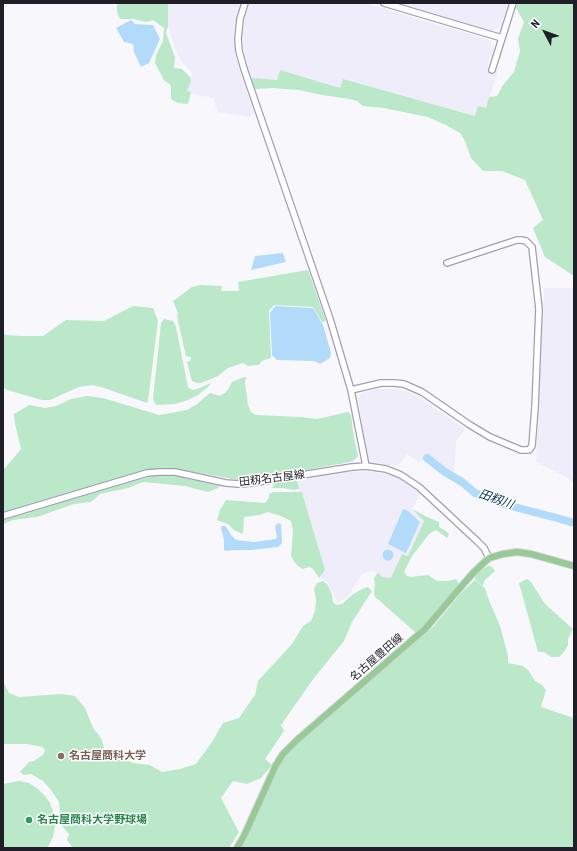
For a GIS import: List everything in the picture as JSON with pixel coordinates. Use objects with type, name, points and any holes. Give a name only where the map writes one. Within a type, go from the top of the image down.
[{"type":"main road","name":"名古屋豊田線","points":[[237,848],[244,836],[276,765],[283,754],[425,629],[474,572],[489,558],[517,552],[531,554],[574,566]]},
{"type":"street","points":[[245,3],[240,19],[238,39],[239,52],[330,319],[351,390],[366,466]]},
{"type":"street","points":[[384,3],[502,38]]},
{"type":"street","points":[[492,70],[512,3]]},
{"type":"street","points":[[351,390],[381,383],[404,384],[422,392],[470,426],[490,437],[521,450],[529,450],[532,446],[535,407],[539,308],[532,247],[526,241],[517,240],[447,263]]},
{"type":"street","name":"田籾名古屋線","points":[[3,516],[147,473],[174,472],[226,483],[239,484],[366,466],[386,469],[401,475],[419,487],[484,548],[489,558]]},
{"type":"shaded area","points":[[168,3],[241,3],[234,32],[235,49],[239,69],[254,112],[250,117],[218,112],[218,108],[215,106],[214,98],[193,94],[187,91],[192,73],[181,61],[175,48],[168,26]]},
{"type":"shaded area","points":[[250,3],[364,3],[490,40],[494,48],[487,68],[498,71],[486,108],[476,116],[343,79],[340,88],[280,70],[277,80],[251,78],[246,64],[242,32]]},
{"type":"shaded area","points":[[397,3],[508,3],[501,26],[493,31]]},
{"type":"shaded area","points":[[544,288],[574,288],[574,483],[568,478],[536,462]]},
{"type":"shaded area","points":[[377,389],[397,389],[416,396],[464,428],[464,432],[456,441],[454,474],[426,454],[419,462],[407,454],[397,467],[369,460],[367,456],[358,399],[362,393]]},
{"type":"shaded area","points":[[369,471],[389,475],[416,488],[421,493],[412,509],[424,521],[408,556],[402,554],[391,579],[382,577],[374,571],[362,574],[351,593],[338,603],[327,582],[319,578],[325,570],[302,492],[299,492],[297,479],[341,472]]},
{"type":"green space","points":[[120,3],[168,3],[168,26],[166,33],[175,57],[174,68],[182,69],[191,80],[187,91],[191,92],[188,104],[178,103],[171,99],[170,84],[164,80],[155,63],[156,55],[163,41],[164,28],[153,20],[146,22],[134,19],[120,19],[117,12],[117,5]]},
{"type":"green space","points":[[518,3],[574,3],[574,276],[545,257],[533,228],[543,220],[525,180],[502,171],[483,171],[471,158],[465,141],[460,133],[428,117],[383,108],[363,106],[357,101],[350,99],[299,90],[272,88],[255,89],[251,78],[277,80],[280,70],[340,88],[343,79],[475,116],[478,106],[486,108],[489,97],[497,96],[503,85],[514,72],[520,51],[518,39],[524,22],[516,8]]},
{"type":"green space","points":[[308,270],[326,321],[322,322],[313,307],[274,305],[269,311],[271,358],[264,360],[259,365],[248,366],[243,363],[228,368],[218,376],[201,383],[192,381],[187,362],[191,360],[191,357],[186,356],[177,317],[178,313],[173,301],[192,287],[200,285],[222,286],[221,291],[239,291],[238,282]]},
{"type":"green space","points":[[133,306],[153,308],[158,321],[147,403],[92,385],[79,387],[50,400],[42,400],[7,390],[3,387],[3,333],[6,335],[43,336],[66,320],[104,321]]},
{"type":"green space","points":[[164,319],[173,321],[176,327],[188,387],[192,390],[211,383],[198,395],[188,400],[175,404],[156,405],[153,399],[161,323]]},
{"type":"green space","points":[[244,377],[247,378],[245,383],[248,405],[251,412],[256,415],[317,419],[348,412],[351,415],[358,456],[353,461],[345,463],[256,479],[239,480],[176,469],[155,469],[3,513],[3,469],[21,449],[14,414],[29,405],[45,408],[56,406],[71,399],[87,396],[103,398],[159,415],[187,410],[210,393],[219,396],[225,393],[232,382]]},
{"type":"green space","points":[[158,475],[171,475],[220,486],[208,492],[185,486],[143,482],[128,488],[100,494],[91,502],[74,504],[37,517],[13,520],[3,524],[3,519],[139,479]]},
{"type":"green space","points":[[297,479],[299,489],[270,488],[273,487],[274,483]]},
{"type":"green space","points":[[274,492],[302,492],[325,570],[319,578],[310,567],[302,569],[296,564],[291,556],[293,531],[291,521],[268,512],[244,517],[243,534],[234,530],[228,524],[217,520],[220,510],[226,500],[265,503],[269,498],[269,494]]},
{"type":"green space","points":[[412,509],[439,522],[439,527],[449,534],[447,538],[436,530],[429,534],[412,556],[404,572],[407,576],[411,577],[428,575],[437,581],[456,579],[459,584],[416,633],[375,597],[374,593],[374,578],[378,573],[382,577],[391,578],[402,554],[408,556],[424,521]]},
{"type":"green space","points":[[488,566],[491,566],[495,571],[485,580],[482,585],[475,579],[475,576]]},
{"type":"green space","points":[[527,579],[531,582],[545,604],[573,629],[568,639],[568,645],[559,657],[551,657],[544,652],[538,652],[519,583]]},
{"type":"green space","points":[[475,580],[485,588],[500,626],[508,656],[508,663],[523,666],[528,670],[535,681],[542,685],[546,690],[541,707],[574,718],[574,848],[240,848],[271,781],[284,758],[297,743],[432,628],[462,592]]},
{"type":"green space","points":[[323,581],[328,585],[333,602],[336,605],[342,604],[362,589],[368,587],[372,591],[352,622],[344,641],[314,678],[281,725],[284,731],[265,759],[272,765],[261,778],[247,784],[233,781],[221,798],[239,832],[229,848],[73,848],[67,840],[69,834],[61,825],[59,802],[51,790],[43,781],[31,774],[24,775],[20,772],[29,762],[34,761],[43,755],[45,751],[43,747],[26,744],[3,744],[3,681],[9,693],[19,697],[62,694],[75,696],[85,708],[93,728],[101,738],[105,751],[133,763],[150,765],[162,772],[180,769],[196,764],[212,742],[223,723],[239,718],[255,695],[258,681],[292,644],[303,626],[311,621],[315,611],[316,600],[314,589],[317,583]]},
{"type":"green space","name":"名古屋商科大学野球場","points":[[19,781],[29,783],[38,789],[50,803],[54,814],[55,827],[53,837],[46,848],[3,848],[3,784]]},
{"type":"water","points":[[131,20],[135,24],[153,25],[160,39],[149,63],[141,67],[134,52],[133,44],[124,42],[116,28]]},
{"type":"water","points":[[283,253],[286,262],[251,270],[255,256]]},
{"type":"water","points":[[275,306],[313,308],[323,325],[331,353],[330,358],[320,364],[314,361],[277,360],[272,355],[270,313]]},
{"type":"water","points":[[403,509],[408,511],[420,522],[406,553],[388,544]]},
{"type":"water","points":[[278,523],[281,524],[282,543],[278,547],[251,550],[224,550],[222,526],[227,528],[236,540],[254,542],[276,539],[275,526]]},
{"type":"water","points":[[386,550],[390,550],[392,551],[392,559],[386,560],[383,557],[383,553]]},
{"type":"waterway","name":"田籾川","points":[[427,458],[445,472],[462,482],[475,493],[503,504],[574,523]]},
{"type":"place","name":"名古屋商科大学","points":[[61,756]]},
{"type":"place","name":"名古屋商科大学野球場","points":[[29,820]]}]
